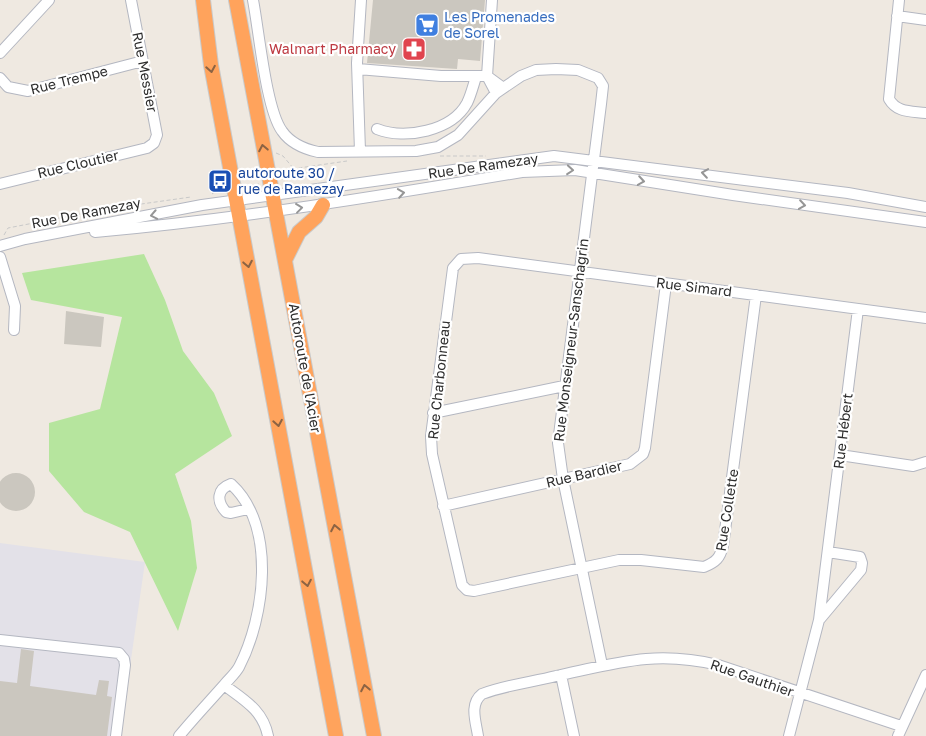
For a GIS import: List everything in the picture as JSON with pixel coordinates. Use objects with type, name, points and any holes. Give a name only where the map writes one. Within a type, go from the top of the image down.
[{"type":"highway","points":[[203,0],[210,65],[336,736]]},
{"type":"highway","name":"Autoroute de l'Acier","points":[[236,0],[374,736]]},
{"type":"highway","points":[[285,260],[299,232],[316,217],[323,205]]},
{"type":"street","points":[[0,53],[49,0]]},
{"type":"street","name":"Rue Messier","points":[[131,0],[157,135],[154,143]]},
{"type":"street","points":[[253,0],[275,118],[283,132],[292,142],[305,149],[318,152],[360,150],[416,151],[438,147],[458,135],[499,90],[495,80],[482,77],[358,69]]},
{"type":"street","points":[[360,150],[358,69],[361,0]]},
{"type":"street","points":[[377,129],[385,133],[413,133],[437,128],[461,111],[482,77],[492,0]]},
{"type":"street","points":[[899,0],[889,99],[893,107],[898,110],[926,113]]},
{"type":"street","points":[[897,16],[926,20]]},
{"type":"street","name":"Rue Trempe","points":[[0,78],[8,88],[28,91],[143,61]]},
{"type":"street","name":"Rue Monseigneur-Sanschagrin","points":[[499,90],[536,70],[578,70],[598,78],[603,86],[593,173],[578,272],[558,443],[563,479],[602,665]]},
{"type":"street","name":"Rue Cloutier","points":[[0,184],[147,148],[154,143]]},
{"type":"street","name":"Rue De Ramezay","points":[[0,246],[236,200],[547,157],[734,177],[926,206]]},
{"type":"street","name":"Rue De Ramezay","points":[[42,237],[170,226],[323,205],[534,170],[564,169],[926,222]]},
{"type":"street","points":[[733,195],[734,177]]},
{"type":"street","points":[[862,213],[863,196]]},
{"type":"street","points":[[0,257],[15,306],[14,330]]},
{"type":"street","name":"Rue Simard","points":[[461,259],[478,258],[926,318]]},
{"type":"street","name":"Rue Charbonneau","points":[[461,259],[452,268],[431,436],[432,454],[459,577],[467,590]]},
{"type":"street","name":"Rue Bardier","points":[[443,506],[630,464],[643,454],[666,284]]},
{"type":"street","name":"Rue Collette","points":[[467,590],[474,591],[619,560],[641,560],[704,567],[714,563],[721,556],[756,294]]},
{"type":"street","name":"Rue Hébert","points":[[789,736],[819,620],[858,309]]},
{"type":"street","points":[[433,413],[564,386]]},
{"type":"street","points":[[840,454],[913,466],[926,462]]},
{"type":"street","points":[[179,736],[238,668],[260,608],[263,574],[257,530],[248,509]]},
{"type":"street","name":"Rue Hébert","points":[[819,620],[861,570],[862,563],[860,557],[828,552]]},
{"type":"street","points":[[0,640],[119,653],[124,659],[125,665],[116,736]]},
{"type":"street","name":"Rue Gauthier","points":[[478,736],[474,704],[476,698],[482,694],[632,659],[699,660],[738,671],[900,731]]},
{"type":"street","points":[[561,675],[574,736]]},
{"type":"street","points":[[900,731],[926,675]]},
{"type":"street","points":[[224,685],[258,712],[264,720],[268,736]]},
{"type":"path","points":[[273,153],[281,154],[295,170]]},
{"type":"path","points":[[217,190],[215,183],[220,181]]},
{"type":"path","points":[[244,186],[262,183]]},
{"type":"path","points":[[208,196],[222,189]]},
{"type":"path","name":"Rue De Ramezay","points":[[8,228],[106,208],[192,197]]},
{"type":"shaded area","points":[[0,543],[145,562],[120,736],[0,736]]},
{"type":"green space","points":[[144,254],[165,300],[183,351],[214,393],[232,436],[175,474],[191,521],[197,568],[178,631],[130,532],[84,512],[49,471],[49,423],[100,409],[122,317],[31,300],[22,273]]},
{"type":"building","name":"Les Promenades de Sorel","points":[[373,0],[485,0],[480,61],[458,59],[457,69],[367,63]]},
{"type":"building","points":[[66,311],[104,317],[101,347],[64,344]]},
{"type":"building","points":[[16,473],[29,479],[35,492],[29,505],[16,511],[3,505],[-3,492],[3,479]]},
{"type":"building","points":[[21,649],[34,651],[30,686],[96,695],[99,680],[109,681],[107,696],[112,697],[107,736],[0,736],[0,681],[17,683]]},
{"type":"place","name":"Les Promenades de Sorel","points":[[427,25]]},
{"type":"place","name":"Walmart Pharmacy","points":[[414,49]]},
{"type":"place","name":"autoroute 30 / rue de Ramezay","points":[[220,181]]}]
